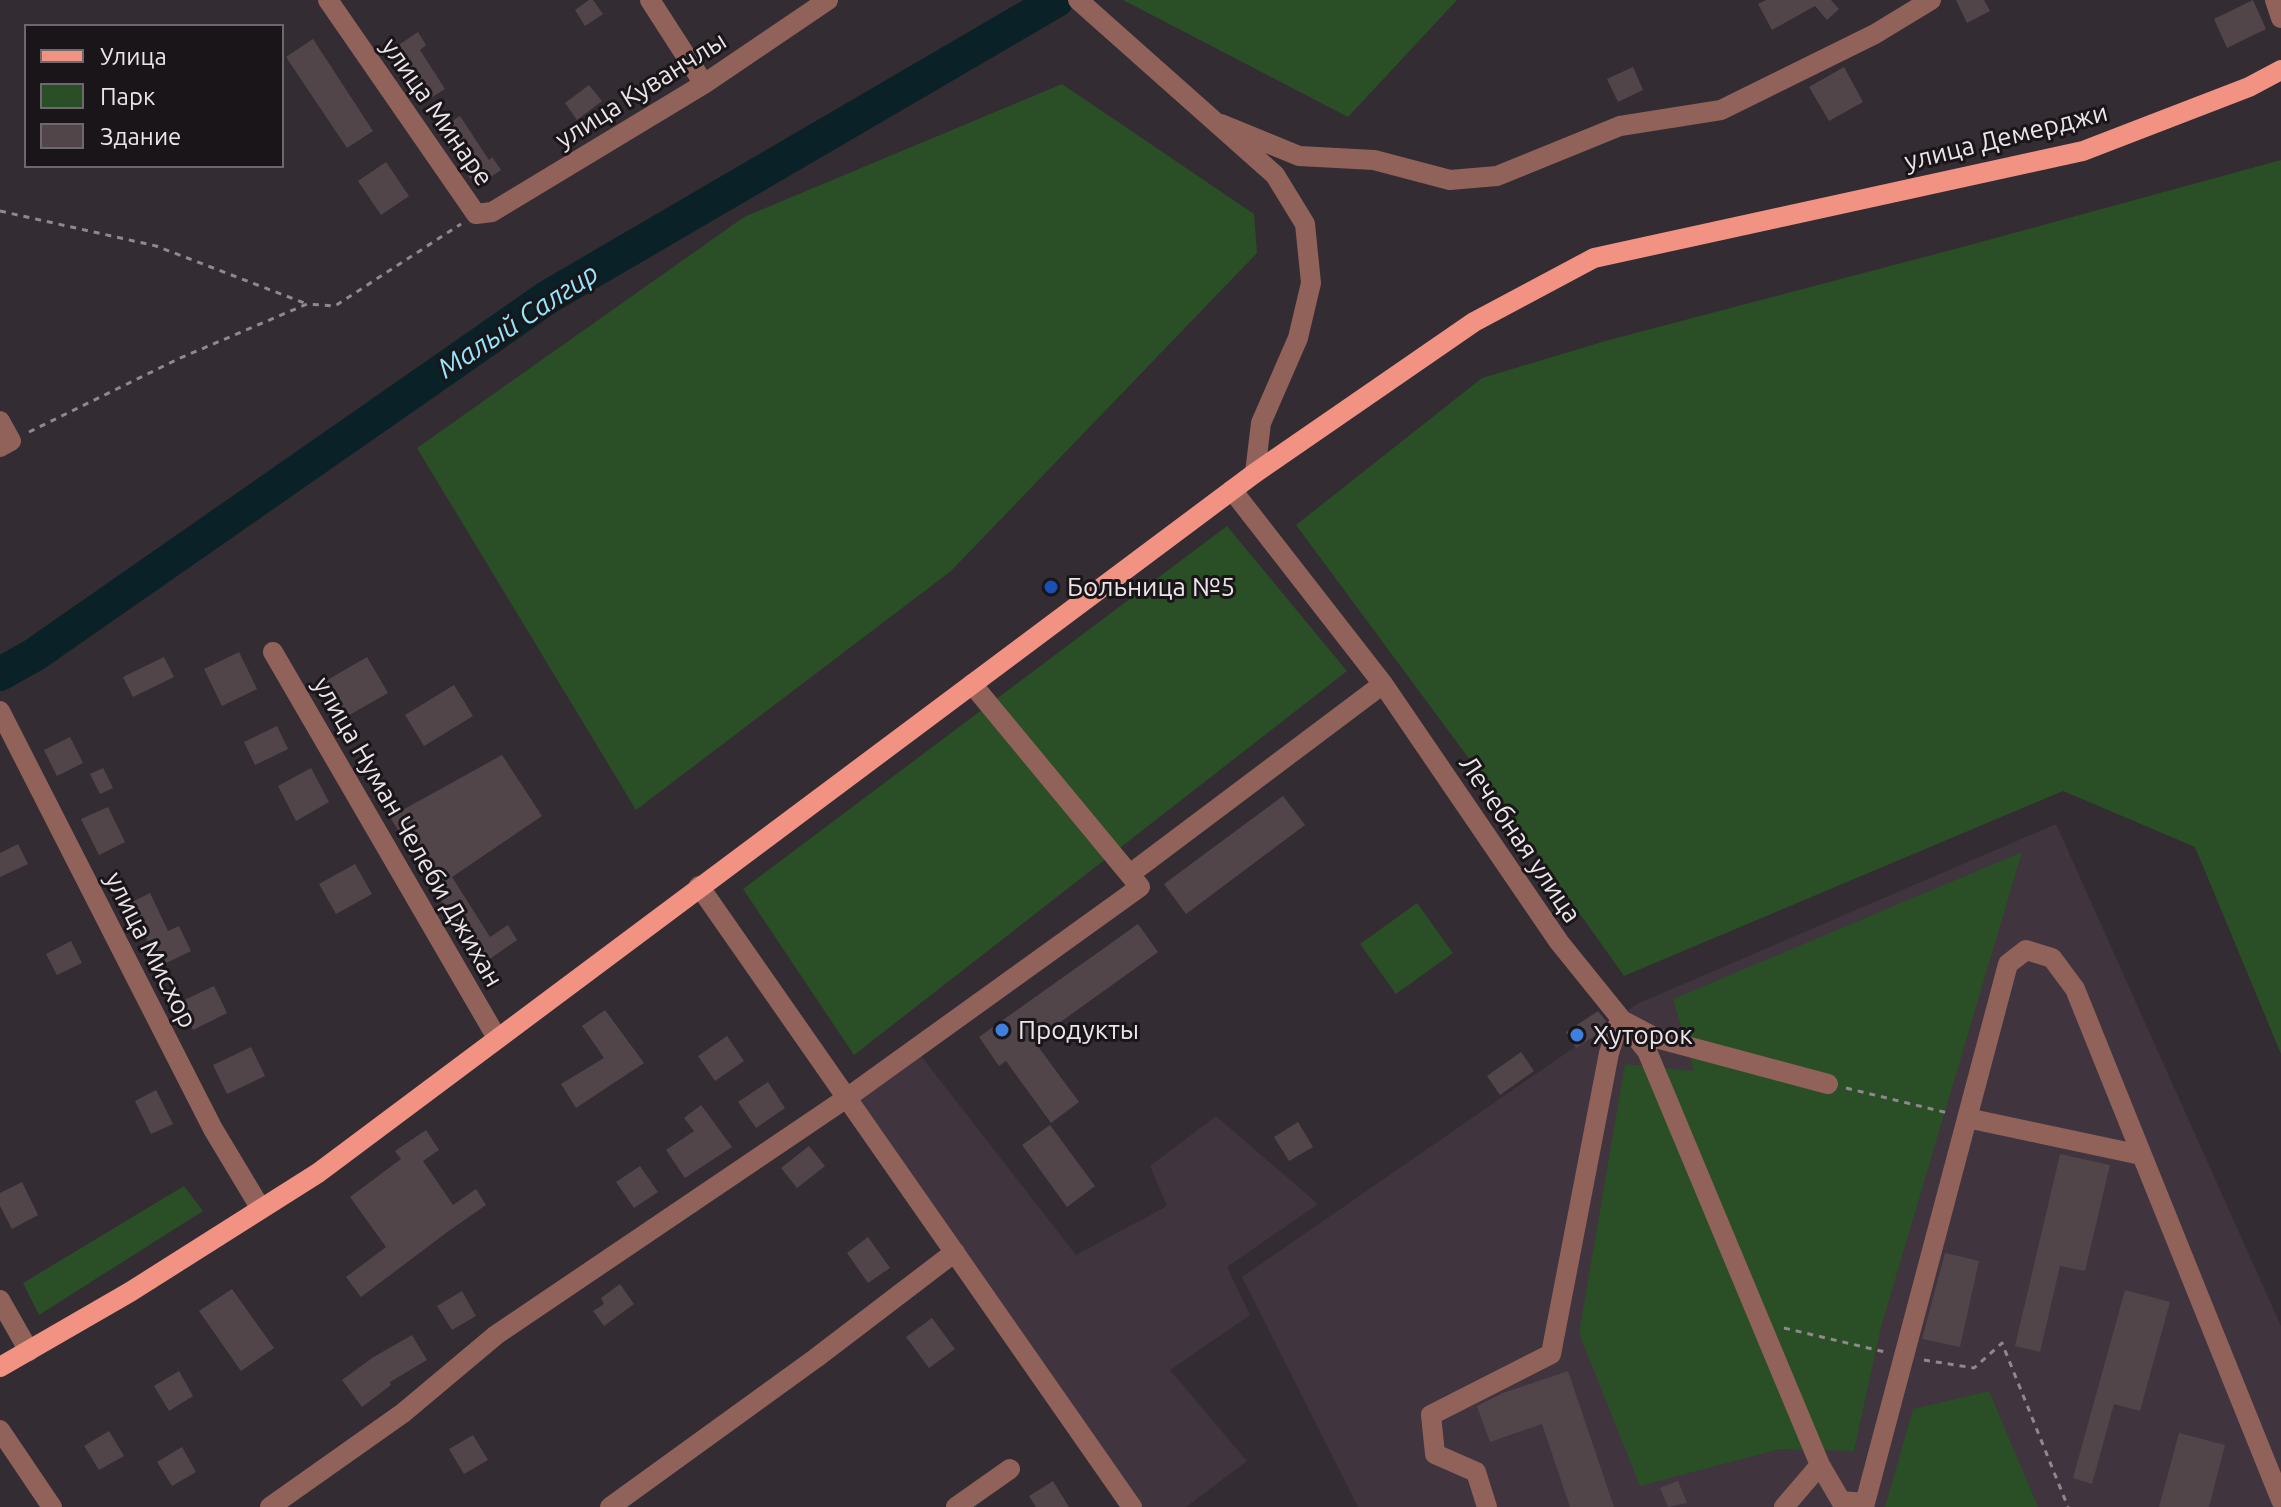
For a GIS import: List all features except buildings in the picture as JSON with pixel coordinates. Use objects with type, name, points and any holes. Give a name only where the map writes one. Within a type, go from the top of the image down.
[{"type":"main road","name":"улица Демерджи","points":[[0,1367],[130,1292],[318,1173],[1255,473],[1474,322],[1594,258],[2083,151],[2249,87],[2281,70]]},
{"type":"street","name":"улица Минаре","points":[[328,0],[476,214]]},
{"type":"street","points":[[650,0],[704,84]]},
{"type":"street","name":"улица Куванчлы","points":[[476,214],[492,212],[704,84],[828,0]]},
{"type":"street","points":[[1078,0],[1275,175],[1305,224],[1311,283],[1298,338],[1261,423],[1255,473]]},
{"type":"street","points":[[1221,124],[1299,156],[1374,160],[1450,180],[1497,176],[1620,126],[1721,110],[1875,34],[1931,0]]},
{"type":"street","points":[[2275,0],[2281,18]]},
{"type":"street","points":[[0,421],[5,444]]},
{"type":"street","name":"Лечебная улица","points":[[1232,490],[1383,684],[1559,942],[1647,1051],[1820,1465],[1841,1501],[1865,1503],[1904,1356]]},
{"type":"street","name":"улица Нуман Челеби Джихан","points":[[273,652],[497,1038]]},
{"type":"street","points":[[972,684],[1135,880]]},
{"type":"street","points":[[270,1507],[403,1413],[496,1335],[848,1097],[1135,880],[1383,684]]},
{"type":"street","name":"улица Мисхор","points":[[0,711],[213,1129],[261,1209]]},
{"type":"street","points":[[699,886],[1132,1507]]},
{"type":"street","points":[[1904,1356],[2008,964],[2026,950],[2052,958],[2075,989],[2281,1500]]},
{"type":"street","points":[[1487,1507],[1476,1472],[1435,1454],[1431,1415],[1551,1354],[1609,1053],[1620,1019],[1656,1038],[1828,1084]]},
{"type":"street","points":[[1967,1118],[2141,1155]]},
{"type":"street","points":[[610,1507],[816,1358],[955,1252]]},
{"type":"street","points":[[0,1300],[29,1351]]},
{"type":"street","points":[[0,1430],[52,1507]]},
{"type":"street","points":[[1784,1507],[1820,1465]]},
{"type":"street","points":[[956,1507],[1010,1469]]},
{"type":"path","points":[[0,211],[156,246],[307,304],[335,306],[476,214]]},
{"type":"path","points":[[5,444],[178,359],[307,304]]},
{"type":"path","points":[[1828,1084],[1967,1118]]},
{"type":"path","points":[[1760,1323],[1904,1356],[1974,1368],[2002,1343],[2068,1507]]},
{"type":"shaded area","points":[[2056,824],[2281,1326],[2281,1507],[1358,1507],[1242,1277],[1637,1004]]},
{"type":"shaded area","points":[[921,1056],[1076,1255],[1167,1206],[1150,1166],[1216,1116],[1318,1204],[1227,1267],[1250,1315],[1170,1370],[1247,1461],[1186,1507],[1136,1507],[858,1100]]},
{"type":"green space","points":[[1123,0],[1457,0],[1348,117]]},
{"type":"green space","points":[[1062,84],[1254,214],[1257,253],[951,571],[636,810],[417,448],[744,217]]},
{"type":"green space","points":[[2281,160],[2281,1054],[2195,847],[2063,791],[1624,976],[1490,787],[1296,525],[1482,378],[1609,340]]},
{"type":"green space","points":[[1227,526],[1347,671],[854,1055],[743,889]]},
{"type":"green space","points":[[2022,852],[1881,1327],[1854,1451],[1780,1449],[1640,1486],[1579,1333],[1625,1064],[1694,1071],[1673,999]]},
{"type":"green space","points":[[1417,903],[1453,953],[1396,994],[1360,944]]},
{"type":"green space","points":[[184,1186],[203,1211],[39,1315],[23,1283]]},
{"type":"green space","points":[[1989,1391],[2038,1507],[1885,1507],[1913,1409]]},
{"type":"waterway","name":"Малый Салгир","points":[[0,674],[34,655],[548,297],[1057,0]]},
{"type":"place","name":"Больница №5","points":[[1051,587]]},
{"type":"place","name":"Продукты","points":[[1002,1030]]},
{"type":"place","name":"Хуторок","points":[[1577,1035]]}]
